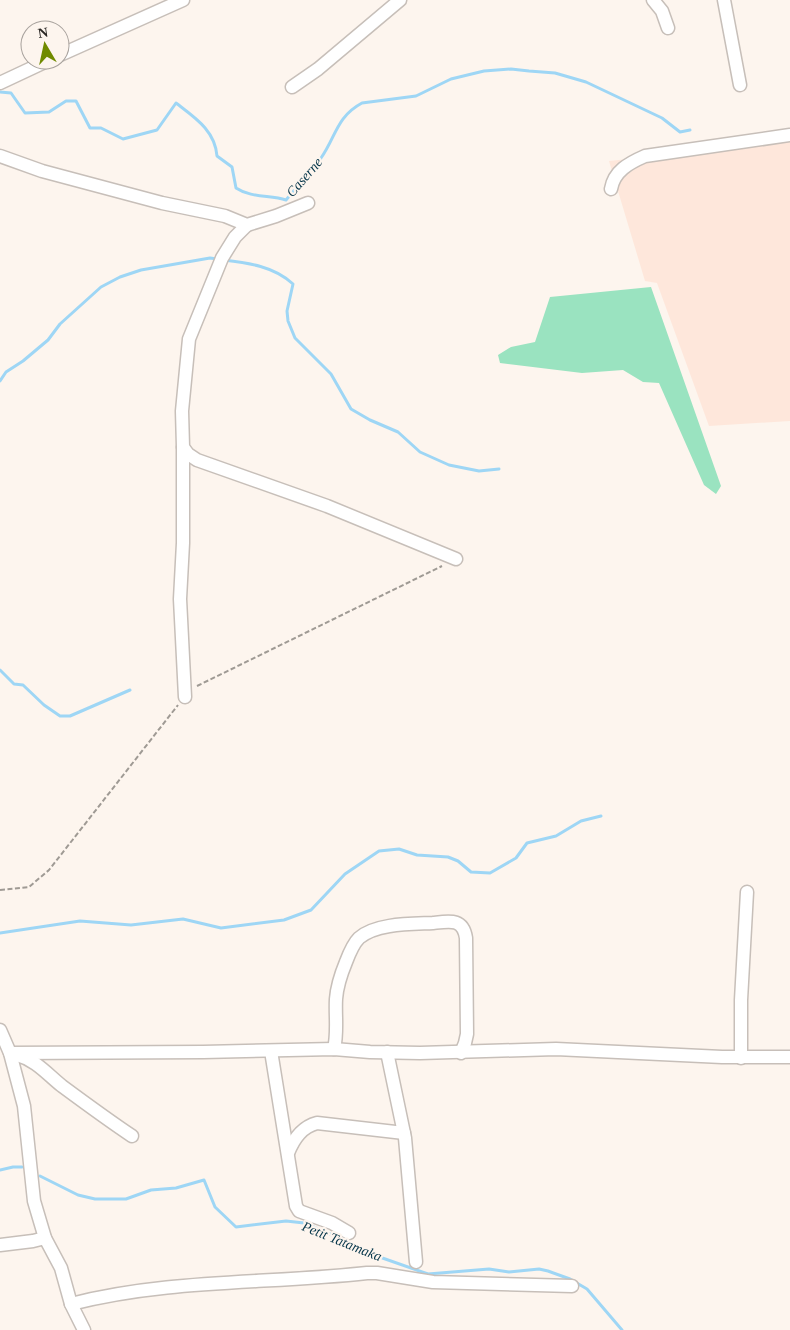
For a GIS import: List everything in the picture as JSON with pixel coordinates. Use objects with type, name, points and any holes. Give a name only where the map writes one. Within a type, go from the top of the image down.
[{"type":"street","points":[[70,51],[183,0]]},
{"type":"street","points":[[292,87],[318,69],[400,0]]},
{"type":"street","points":[[653,0],[662,11],[668,28]]},
{"type":"street","points":[[724,0],[740,85]]},
{"type":"street","points":[[0,83],[26,70]]},
{"type":"street","points":[[611,189],[613,179],[627,164],[645,156],[790,135]]},
{"type":"street","points":[[0,156],[42,171],[162,203],[225,216],[247,225]]},
{"type":"street","points":[[184,697],[180,599],[182,411],[189,340],[222,258],[235,237],[247,225],[308,203]]},
{"type":"street","points":[[183,447],[188,454],[198,460],[327,506],[456,559]]},
{"type":"street","points":[[741,1058],[741,1000],[747,892]]},
{"type":"street","points":[[334,1049],[336,999],[339,979],[348,956],[359,939],[375,929],[400,925],[448,922],[458,923],[464,929],[466,938],[467,1034],[461,1053]]},
{"type":"street","points":[[0,1030],[10,1053],[24,1106],[34,1201],[45,1238],[61,1268],[71,1304],[84,1330]]},
{"type":"street","points":[[10,1053],[334,1049],[461,1053],[556,1050],[741,1058],[790,1058]]},
{"type":"street","points":[[271,1051],[296,1206],[299,1211],[332,1222],[349,1233]]},
{"type":"street","points":[[387,1052],[404,1133],[416,1262]]},
{"type":"street","points":[[10,1053],[26,1057],[36,1063],[61,1085],[132,1136]]},
{"type":"street","points":[[288,1152],[296,1136],[310,1125],[318,1123],[404,1133]]},
{"type":"street","points":[[0,1245],[45,1238]]},
{"type":"street","points":[[71,1304],[90,1299],[176,1285],[279,1281],[367,1273],[433,1282],[572,1286]]},
{"type":"path","points":[[0,890],[30,887],[50,870],[190,689],[456,559]]},
{"type":"shaded area","points":[[790,142],[790,421],[709,426],[657,283],[645,281],[609,161]]},
{"type":"green space","points":[[651,287],[721,486],[716,494],[704,485],[659,383],[643,382],[623,370],[582,373],[500,363],[498,355],[511,347],[535,342],[550,297]]},
{"type":"waterway","name":"Caserne","points":[[0,92],[11,93],[25,113],[49,112],[66,101],[76,101],[90,128],[101,128],[123,139],[157,130],[176,103],[208,131],[217,156],[232,167],[236,188],[254,195],[286,200],[317,164],[342,121],[353,109],[362,103],[416,96],[451,79],[484,71],[511,69],[555,73],[586,82],[662,118],[680,132],[690,130]]},
{"type":"waterway","points":[[0,381],[6,372],[23,361],[48,340],[60,324],[101,287],[120,277],[141,270],[210,258],[217,259]]},
{"type":"waterway","points":[[223,260],[269,269],[293,284],[287,311],[288,321],[295,338],[331,374],[351,409],[370,420],[398,432],[420,452],[449,465],[479,471],[499,469]]},
{"type":"waterway","points":[[0,670],[14,684],[23,685],[44,705],[60,716],[70,716],[130,690]]},
{"type":"waterway","points":[[0,933],[80,921],[131,925],[183,919],[221,928],[284,920],[311,910],[345,874],[379,851],[399,849],[417,855],[448,857],[458,861],[471,872],[490,873],[516,858],[527,843],[556,836],[581,821],[601,816]]},
{"type":"waterway","name":"Petit Tatamaka","points":[[0,1170],[22,1167]]},
{"type":"waterway","name":"Petit Tatamaka","points":[[40,1176],[78,1195],[95,1199],[126,1199],[151,1190],[176,1188],[204,1180],[215,1207],[236,1227],[286,1221],[304,1223],[353,1244],[371,1254],[428,1274],[489,1269],[509,1272],[539,1269],[548,1271],[570,1279],[587,1289],[622,1330]]}]
